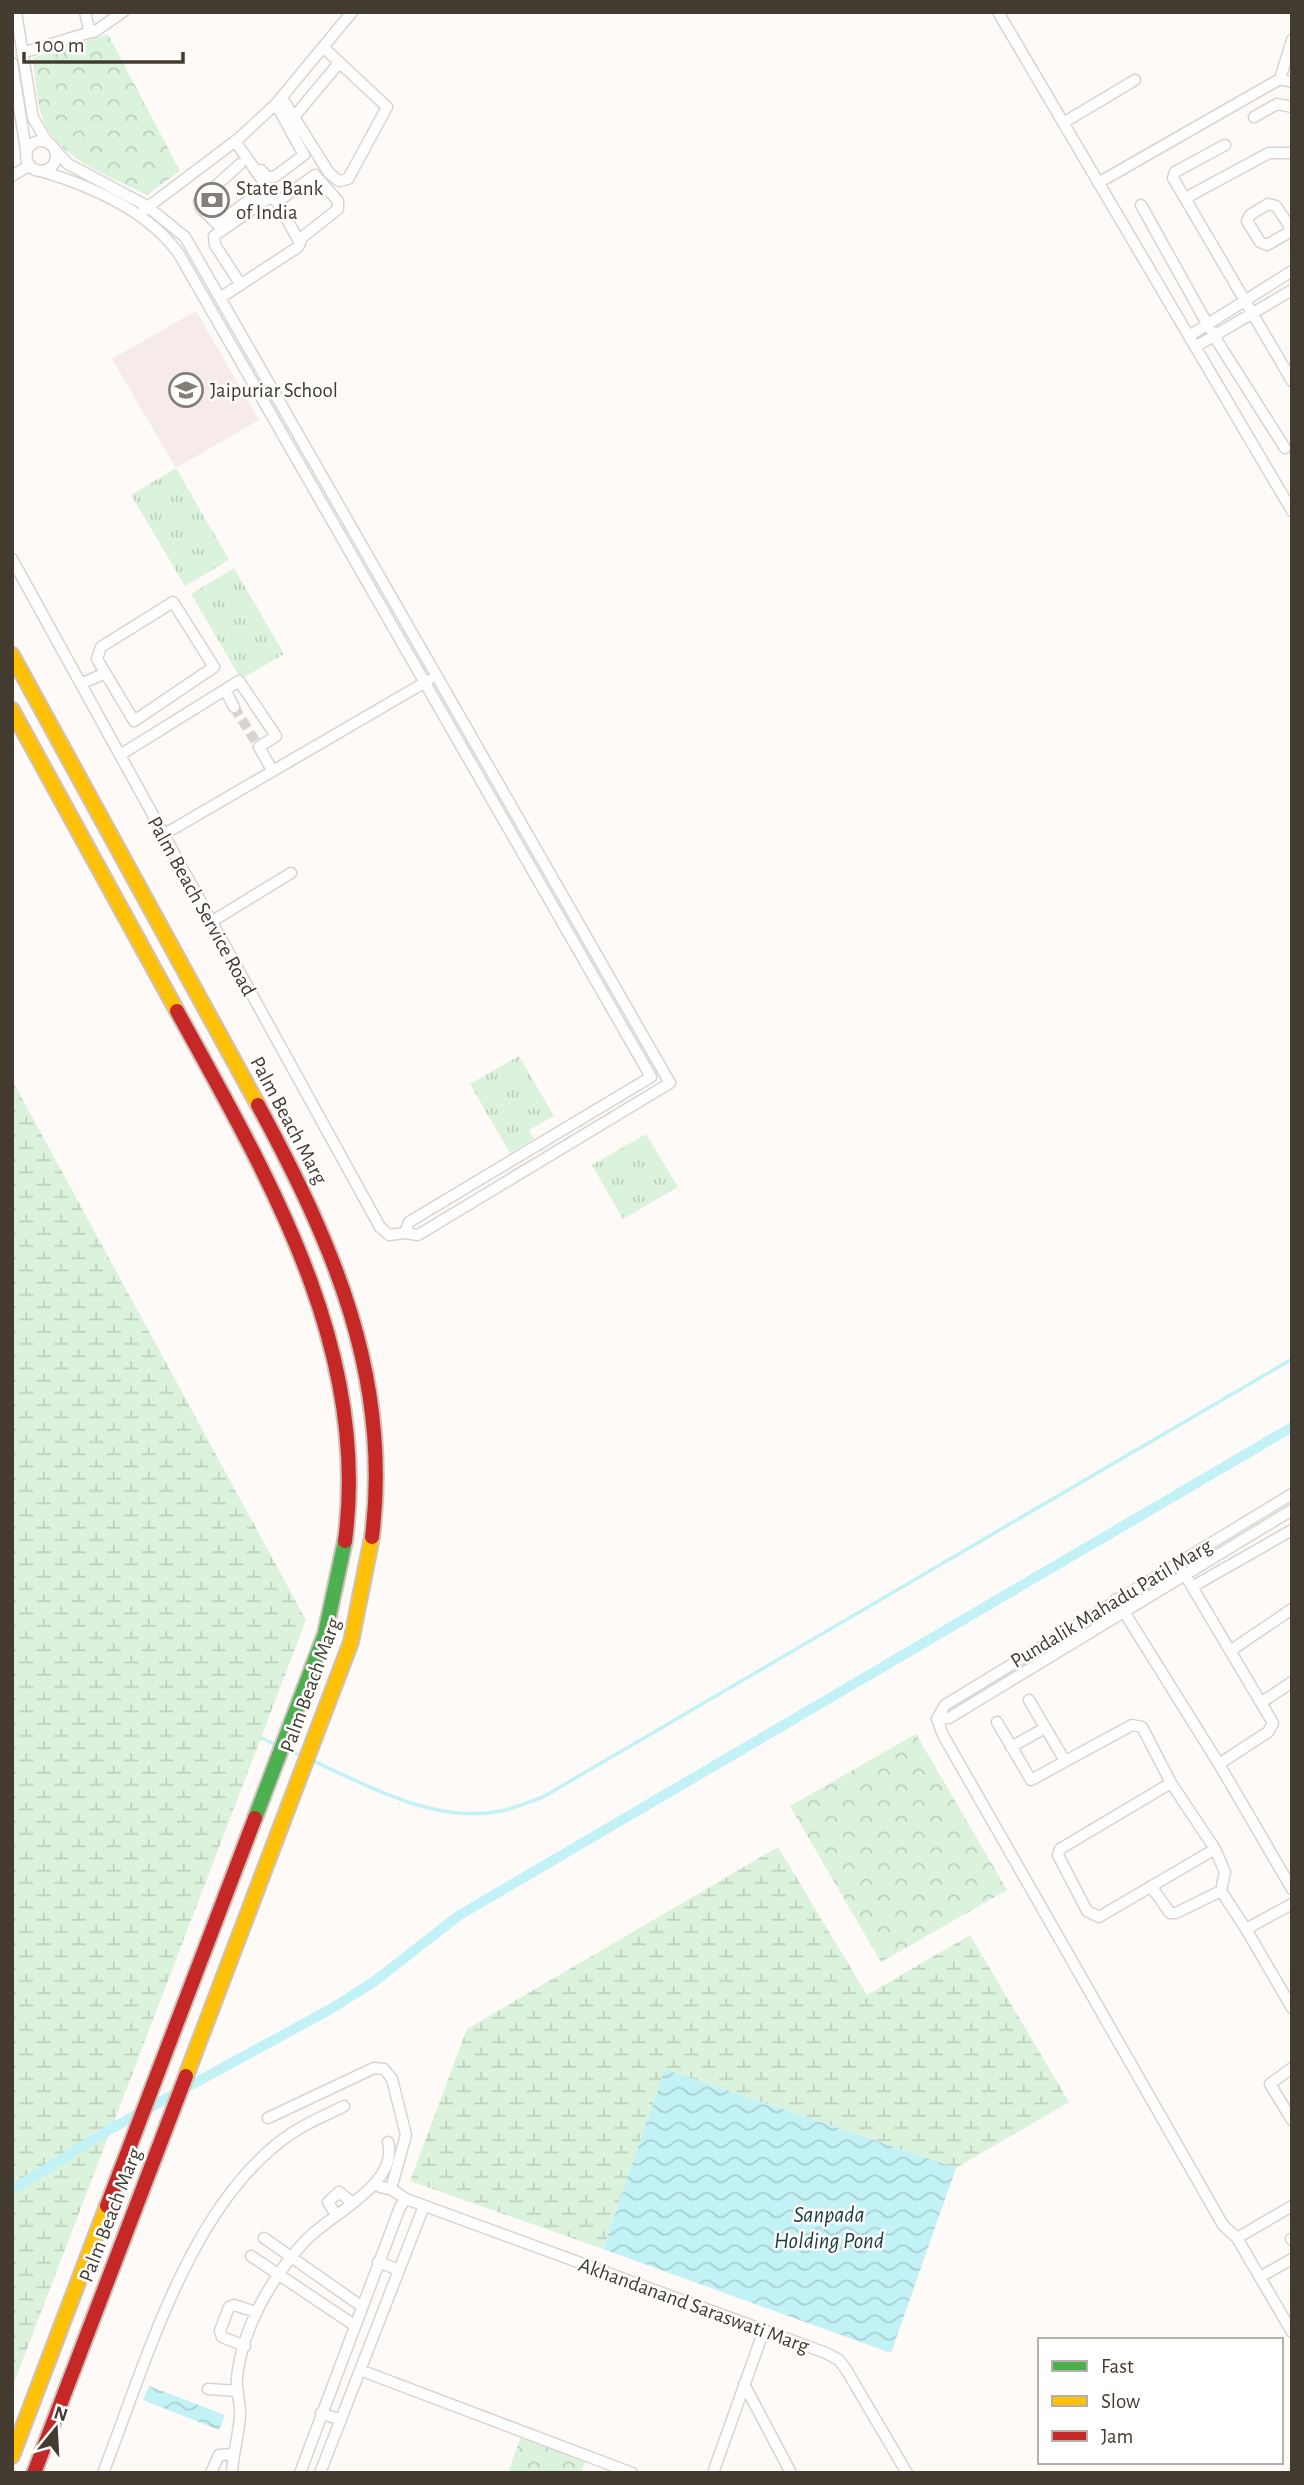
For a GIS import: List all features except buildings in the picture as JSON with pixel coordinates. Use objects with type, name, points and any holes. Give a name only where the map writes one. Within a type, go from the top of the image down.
[{"type":"main road","name":"Palm Beach Marg","points":[[12,655],[278,1142],[316,1217],[343,1282],[361,1352],[372,1424],[374,1516],[367,1572],[351,1642],[34,2473]]},
{"type":"main road","name":"Palm Beach Marg","points":[[12,710],[255,1153],[292,1227],[318,1290],[336,1357],[346,1426],[348,1515],[341,1567],[326,1634],[12,2456]]},
{"type":"street","points":[[16,12],[33,118],[51,146],[68,164],[148,206],[186,237],[670,1083]]},
{"type":"street","points":[[85,12],[91,32]]},
{"type":"street","points":[[22,53],[91,32],[123,12]]},
{"type":"street","points":[[139,216],[148,206],[237,140],[279,101],[298,82],[352,12]]},
{"type":"street","points":[[998,12],[1292,511]]},
{"type":"street","points":[[1098,183],[1280,79],[1292,40]]},
{"type":"street","points":[[279,101],[294,117],[328,173],[339,181],[348,179],[387,107],[324,50]]},
{"type":"street","points":[[294,117],[339,62]]},
{"type":"street","points":[[12,63],[31,164]]},
{"type":"street","points":[[1280,79],[1292,82]]},
{"type":"street","points":[[1063,123],[1135,80]]},
{"type":"street","points":[[298,82],[313,95]]},
{"type":"street","points":[[237,140],[265,176],[270,178],[301,158],[303,149],[279,101]]},
{"type":"street","points":[[1254,117],[1277,104],[1292,107]]},
{"type":"street","points":[[237,140],[265,184],[261,191],[216,224],[201,208],[199,201],[240,164]]},
{"type":"street","points":[[31,164],[34,144],[51,146]]},
{"type":"street","points":[[1225,145],[1174,175],[1186,201],[1292,381]]},
{"type":"street","points":[[12,176],[31,164],[51,167],[56,159],[51,146]]},
{"type":"street","points":[[1186,201],[1191,195],[1269,153],[1292,153]]},
{"type":"street","points":[[31,164],[82,184],[139,216],[160,230],[179,254],[651,1077],[670,1083]]},
{"type":"street","points":[[220,298],[298,247],[300,239],[338,209],[338,201],[321,178],[315,175],[277,202]]},
{"type":"street","points":[[240,285],[215,245],[215,236],[266,198],[277,202],[300,239]]},
{"type":"street","points":[[1271,204],[1276,206],[1290,225],[1288,233],[1267,245],[1260,242],[1247,220],[1250,215],[1271,204]]},
{"type":"street","points":[[1141,205],[1214,336],[1285,448]]},
{"type":"street","points":[[1189,336],[1292,271]]},
{"type":"street","points":[[1195,347],[1292,290]]},
{"type":"street","name":"Palm Beach Service Road","points":[[12,559],[380,1227],[389,1235],[404,1233]]},
{"type":"street","points":[[173,601],[214,667],[134,721],[105,673],[96,659],[101,647],[173,601]]},
{"type":"street","points":[[81,684],[105,673]]},
{"type":"street","points":[[163,835],[435,676]]},
{"type":"street","points":[[120,755],[242,681],[276,736],[259,747],[272,770]]},
{"type":"street","points":[[225,690],[234,707]]},
{"type":"street","points":[[211,922],[291,873]]},
{"type":"street","points":[[651,1077],[409,1222],[404,1233],[418,1235],[670,1083]]},
{"type":"street","name":"Pundalik Mahadu Patil Marg","points":[[937,1719],[945,1705],[1292,1494]]},
{"type":"street","name":"Pundalik Mahadu Patil Marg","points":[[937,1719],[949,1718],[1125,1614],[1292,1510]]},
{"type":"street","points":[[1192,1587],[1292,1530]]},
{"type":"street","points":[[1178,1564],[1272,1718],[1271,1728],[1219,1763]]},
{"type":"street","points":[[1115,1600],[1219,1763],[1292,1889]]},
{"type":"street","points":[[1230,1651],[1292,1609]]},
{"type":"street","points":[[1262,1702],[1292,1682]]},
{"type":"street","points":[[1028,1700],[1065,1761]]},
{"type":"street","points":[[937,1719],[943,1735],[1223,2224],[1237,2238],[1292,2332]]},
{"type":"street","points":[[997,1722],[1031,1780],[1136,1724],[1142,1727],[1171,1783],[1215,1849],[1225,1872],[1221,1891],[1292,2008]]},
{"type":"street","points":[[1011,1747],[1045,1728]]},
{"type":"street","points":[[1171,1783],[1060,1849],[1058,1855],[1092,1916],[1099,1917],[1110,1912],[1215,1849]]},
{"type":"street","points":[[1151,1886],[1170,1913],[1176,1913],[1221,1891]]},
{"type":"street","points":[[1246,1929],[1292,1904]]},
{"type":"street","name":"Akhandanand Saraswati Marg","points":[[268,2118],[374,2068],[389,2071],[406,2135],[386,2188],[424,2206],[839,2360],[907,2473]]},
{"type":"street","points":[[1292,2068],[1270,2084],[1292,2120]]},
{"type":"street","points":[[103,2473],[176,2287],[203,2229],[241,2179],[292,2133],[344,2106]]},
{"type":"street","points":[[232,2473],[240,2412],[236,2379],[256,2312],[279,2273],[320,2225],[353,2203],[389,2165],[391,2154],[388,2142]]},
{"type":"street","points":[[336,2215],[328,2202],[339,2192],[343,2192],[353,2203]]},
{"type":"street","points":[[406,2199],[400,2207],[378,2262],[302,2468],[321,2471],[424,2206]]},
{"type":"street","points":[[1237,2238],[1292,2206]]},
{"type":"street","points":[[264,2238],[361,2306]]},
{"type":"street","points":[[251,2256],[354,2325]]},
{"type":"street","points":[[1260,2277],[1292,2259]]},
{"type":"street","points":[[378,2262],[399,2270]]},
{"type":"street","points":[[245,2346],[222,2336],[220,2331],[229,2307],[234,2305],[256,2312]]},
{"type":"street","points":[[713,2473],[764,2330]]},
{"type":"street","points":[[360,2370],[632,2473]]},
{"type":"street","points":[[744,2384],[791,2473]]},
{"type":"street","points":[[208,2389],[238,2391]]},
{"type":"street","points":[[321,2413],[341,2420]]},
{"type":"street","points":[[211,2473],[219,2455],[234,2454]]},
{"type":"shaded area","name":"Jaipuriar School","points":[[196,311],[259,420],[176,468],[112,359]]},
{"type":"green space","points":[[108,34],[180,171],[147,195],[100,173],[70,154],[47,129],[39,106],[33,58]]},
{"type":"green space","points":[[176,468],[229,560],[185,586],[131,495]]},
{"type":"green space","points":[[234,568],[284,654],[241,679],[191,594]]},
{"type":"green space","points":[[519,1056],[554,1116],[529,1130],[534,1139],[510,1153],[470,1084]]},
{"type":"green space","points":[[12,1080],[306,1620],[12,2388]]},
{"type":"green space","points":[[646,1134],[678,1187],[623,1219],[592,1165]]},
{"type":"green space","points":[[916,1734],[1007,1890],[881,1962],[790,1806]]},
{"type":"green space","points":[[778,1847],[867,1995],[970,1935],[1069,2102],[956,2168],[665,2069],[603,2249],[410,2181],[467,2029]]},
{"type":"green space","points":[[521,2436],[585,2462],[581,2473],[508,2473]]},
{"type":"water","name":"Sanpada Holding Pond","points":[[665,2069],[956,2168],[891,2353],[603,2249]]},
{"type":"water","points":[[149,2386],[225,2415],[219,2430],[143,2400]]},
{"type":"waterway","points":[[309,1759],[402,1800],[451,1812],[476,1814],[501,1811],[543,1797],[1292,1359]]},
{"type":"waterway","points":[[12,2190],[112,2128],[329,2010],[375,1981],[458,1916],[1292,1427]]},
{"type":"waterway","points":[[261,1738],[279,1746]]},
{"type":"waterway","points":[[286,1749],[302,1756]]},
{"type":"tunnel","points":[[234,707],[259,747]]},
{"type":"traffic: fast","points":[[255,1818],[325,1634],[345,1541]]},
{"type":"traffic: slow","points":[[12,655],[258,1105]]},
{"type":"traffic: slow","points":[[12,710],[177,1011]]},
{"type":"traffic: slow","points":[[186,2076],[351,1642],[372,1537]]},
{"type":"traffic: slow","points":[[12,2456],[107,2206]]},
{"type":"traffic: jam","points":[[177,1011],[276,1199],[304,1264],[327,1331],[342,1399],[349,1469],[345,1541]]},
{"type":"traffic: jam","points":[[258,1105],[310,1208],[350,1312],[364,1366],[373,1421],[376,1478],[372,1537]]},
{"type":"traffic: jam","points":[[107,2206],[255,1818]]},
{"type":"traffic: jam","points":[[34,2473],[186,2076]]},
{"type":"place","name":"State Bank of India","points":[[212,200]]},
{"type":"place","name":"Jaipuriar School","points":[[186,390]]}]
